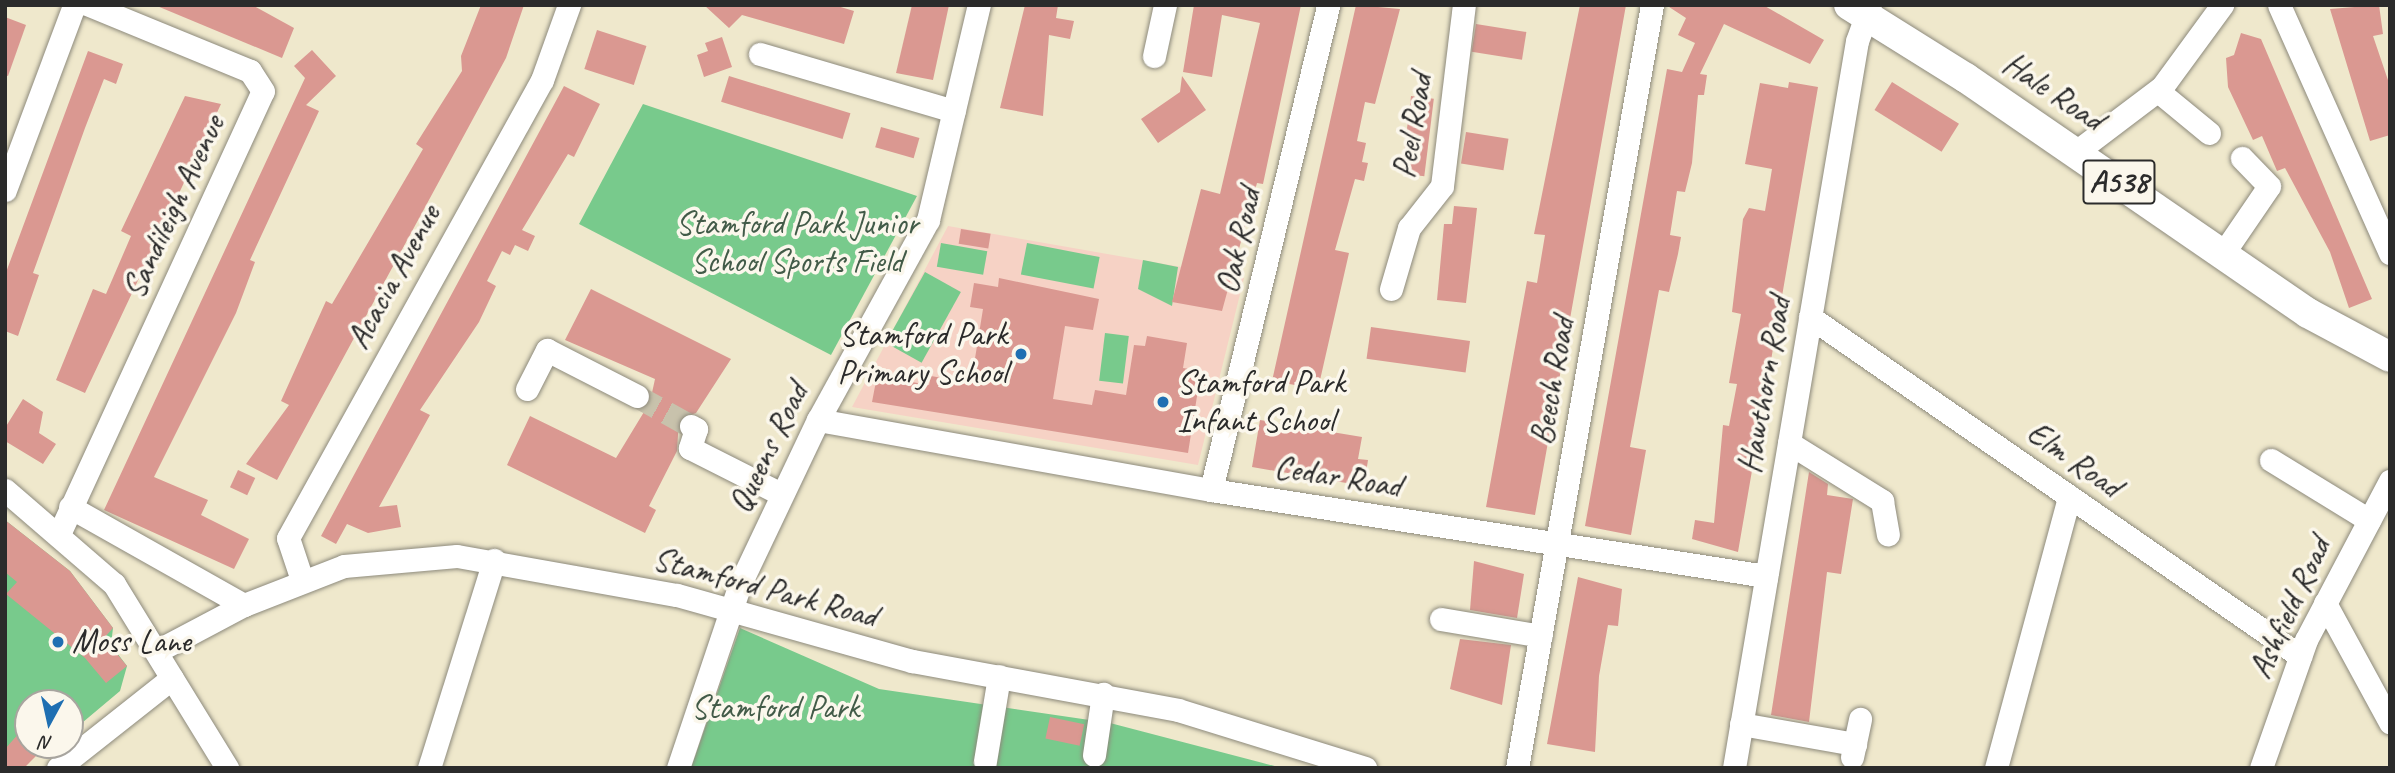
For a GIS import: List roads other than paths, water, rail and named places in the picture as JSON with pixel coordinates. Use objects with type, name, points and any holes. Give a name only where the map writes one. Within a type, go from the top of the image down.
[{"type":"main road","name":"Hale Road","points":[[1862,8],[2076,152],[2222,255],[2390,357]]},
{"type":"street","points":[[5,190],[74,5]]},
{"type":"street","name":"Sandileigh Avenue","points":[[60,532],[263,92],[250,71],[89,5]]},
{"type":"street","name":"Acacia Avenue","points":[[302,580],[288,538],[542,80],[569,5]]},
{"type":"street","name":"Queens Road","points":[[678,768],[732,611],[781,494],[818,420],[928,220],[979,5]]},
{"type":"street","points":[[1154,56],[1165,5]]},
{"type":"street","name":"Oak Road","points":[[1212,490],[1328,5]]},
{"type":"street","name":"Peel Road","points":[[1391,289],[1409,228],[1442,186],[1464,5]]},
{"type":"street","name":"Beech Road","points":[[1517,768],[1652,5]]},
{"type":"street","points":[[2076,152],[2158,90],[2222,5]]},
{"type":"street","points":[[2279,5],[2390,253]]},
{"type":"street","name":"Hawthorn Road","points":[[1734,768],[1862,8]]},
{"type":"street","points":[[760,54],[954,111]]},
{"type":"street","points":[[2158,90],[2209,133]]},
{"type":"street","points":[[2222,255],[2269,186],[2242,158]]},
{"type":"street","name":"Elm Road","points":[[1810,317],[2300,656]]},
{"type":"street","points":[[527,389],[547,350],[637,396]]},
{"type":"street","name":"Cedar Road","points":[[818,420],[1212,490],[1766,576]]},
{"type":"street","points":[[690,437],[781,494]]},
{"type":"street","points":[[1789,443],[1882,502],[1888,534]]},
{"type":"street","points":[[2271,460],[2369,520]]},
{"type":"street","name":"Ashfield Road","points":[[2261,768],[2300,656],[2390,481]]},
{"type":"street","points":[[5,489],[60,532],[114,584],[227,768]]},
{"type":"street","points":[[1996,768],[2069,497]]},
{"type":"street","points":[[70,508],[244,605]]},
{"type":"street","name":"Stamford Park Road","points":[[157,651],[244,605],[302,580],[401,556],[494,560],[732,611],[887,655],[1103,694],[1245,727],[1365,768]]},
{"type":"street","points":[[429,768],[494,560]]},
{"type":"street","points":[[2325,603],[2390,722]]},
{"type":"street","points":[[1441,619],[1541,636]]},
{"type":"street","points":[[985,761],[999,676]]},
{"type":"street","points":[[58,768],[172,678]]},
{"type":"street","points":[[1094,755],[1103,694]]},
{"type":"street","points":[[1741,724],[1853,751],[1860,719]]},
{"type":"tunnel","points":[[637,396],[691,426]]},
{"type":"place","name":"Stamford Park Primary School","points":[[1021,354]]},
{"type":"place","name":"Stamford Park Infant School","points":[[1163,402]]},
{"type":"place","name":"Moss Lane","points":[[58,642]]},
{"type":"park label","name":"Stamford Park Junior School Sports Field","points":[[797,243]]},
{"type":"park label","name":"Stamford Park","points":[[775,708]]}]
